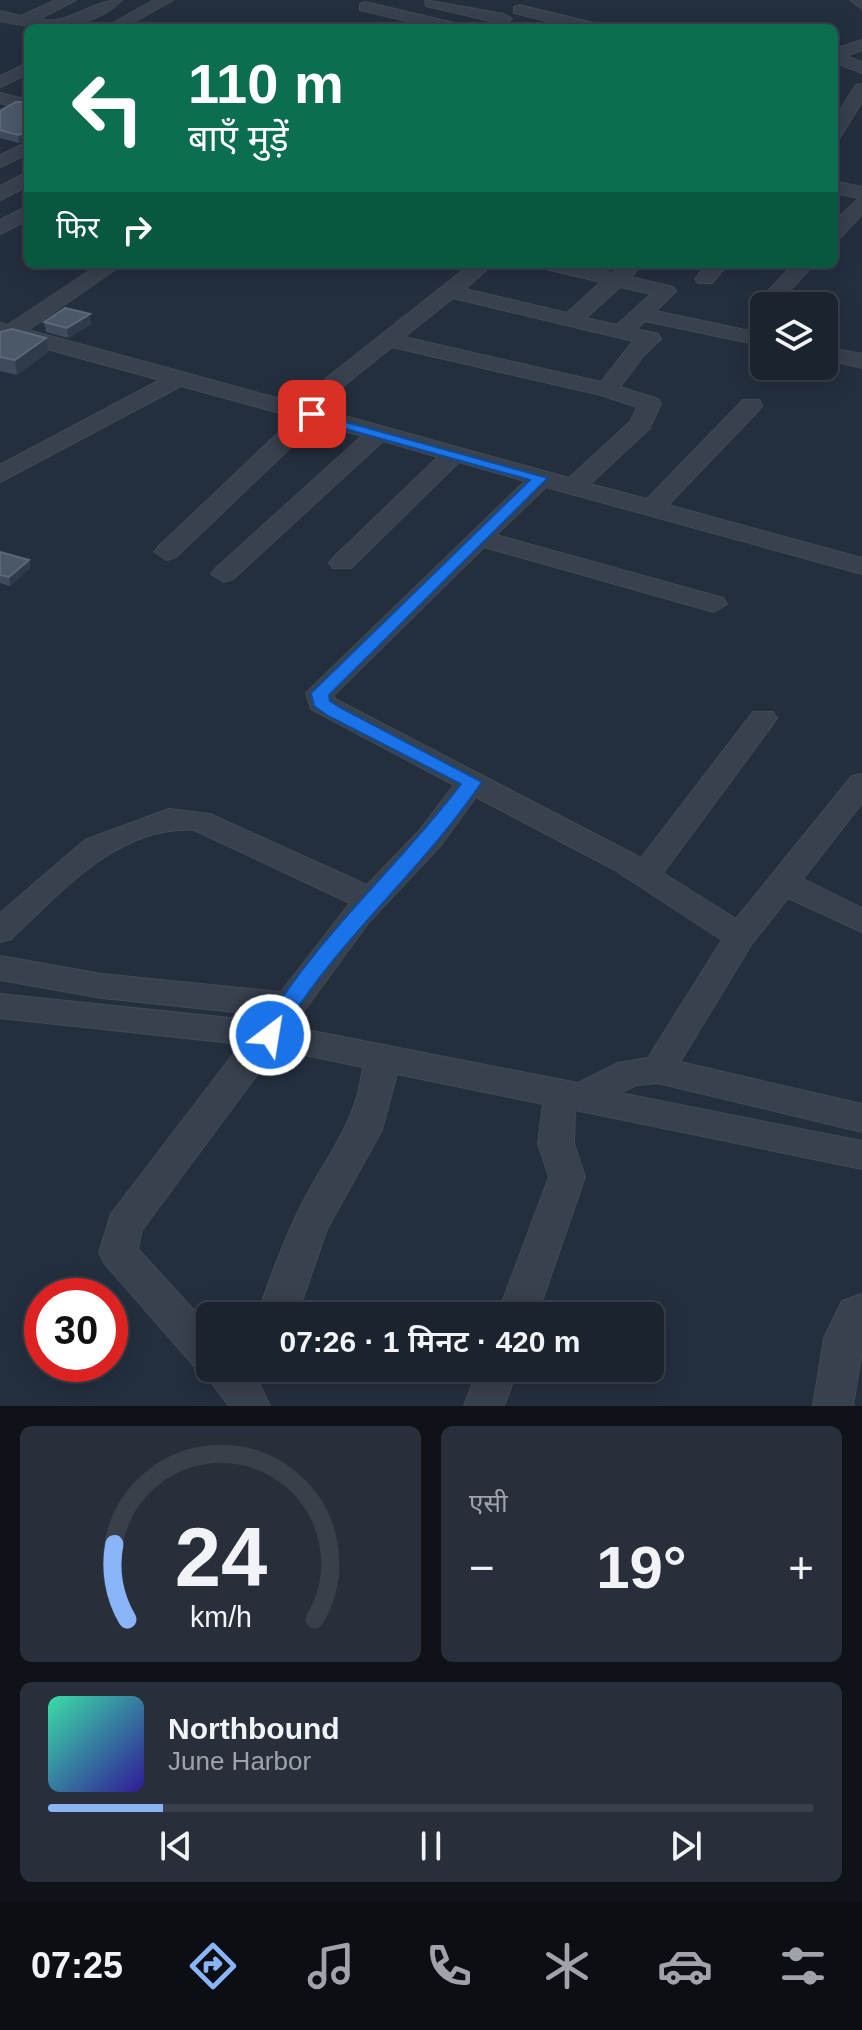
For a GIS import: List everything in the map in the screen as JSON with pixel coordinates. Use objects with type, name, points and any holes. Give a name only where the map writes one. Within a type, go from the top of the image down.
[{"type":"street","points":[[0,10],[21,0]]},
{"type":"street","points":[[23,21],[68,0]]},
{"type":"street","points":[[65,24],[114,0]]},
{"type":"street","points":[[120,24],[165,0]]},
{"type":"street","points":[[415,0],[497,24],[534,0]]},
{"type":"street","points":[[365,7],[439,24]]},
{"type":"street","points":[[519,10],[577,24]]},
{"type":"street","points":[[0,16],[38,24]]},
{"type":"street","points":[[544,24],[554,18]]},
{"type":"street","points":[[838,53],[862,45]]},
{"type":"street","points":[[838,57],[862,68]]},
{"type":"street","points":[[0,82],[24,70]]},
{"type":"street","points":[[838,120],[857,88]]},
{"type":"street","points":[[0,98],[24,104]]},
{"type":"street","points":[[0,162],[24,149]]},
{"type":"street","points":[[0,194],[24,180]]},
{"type":"street","points":[[838,188],[862,193]]},
{"type":"street","points":[[838,229],[862,203]]},
{"type":"street","points":[[0,228],[24,214]]},
{"type":"street","points":[[4,334],[107,268]]},
{"type":"street","points":[[167,552],[305,413],[388,340],[478,268]]},
{"type":"street","points":[[567,268],[666,291],[621,332]]},
{"type":"street","points":[[571,320],[629,268]]},
{"type":"street","points":[[778,292],[800,268]]},
{"type":"street","points":[[448,291],[650,339],[636,350],[607,390]]},
{"type":"street","points":[[641,314],[750,337]]},
{"type":"street","points":[[4,334],[181,377],[376,435],[862,566]]},
{"type":"street","points":[[388,340],[607,390],[650,404],[650,410],[641,424],[573,487]]},
{"type":"street","points":[[838,356],[862,361]]},
{"type":"street","points":[[4,471],[181,377]]},
{"type":"street","points":[[651,509],[751,405]]},
{"type":"street","points":[[224,574],[376,435]]},
{"type":"street","points":[[342,563],[452,456]]},
{"type":"street","points":[[541,478],[482,539],[320,693],[321,703],[645,875],[740,937]]},
{"type":"street","points":[[482,539],[714,604]]},
{"type":"street","points":[[645,875],[763,718]]},
{"type":"street","points":[[196,1340],[118,1253],[124,1225],[371,900],[430,838],[472,782]]},
{"type":"street","points":[[658,1070],[740,937],[862,783]]},
{"type":"street","points":[[0,931],[52,882],[96,847],[169,819],[199,821],[371,900]]},
{"type":"street","points":[[783,882],[862,921]]},
{"type":"street","points":[[0,968],[278,1020],[381,1056],[862,1155]]},
{"type":"street","points":[[0,1006],[278,1020]]},
{"type":"street","points":[[282,1302],[309,1227],[356,1151],[373,1116],[381,1056]]},
{"type":"street","points":[[522,1302],[567,1177],[556,1143],[557,1112],[574,1094],[630,1072],[658,1070],[862,1118]]},
{"type":"street","points":[[833,1406],[844,1338],[856,1313],[862,1310]]},
{"type":"street","points":[[484,1406],[493,1382]]},
{"type":"building","points":[[16,102],[24,102],[24,133],[18,135],[0,130],[0,111]]},
{"type":"building","points":[[65,308],[90,314],[67,328],[44,322]]},
{"type":"building","points":[[12,329],[46,338],[15,360],[0,357],[0,332]]},
{"type":"building","points":[[0,552],[29,560],[9,577],[0,575]]},
{"type":"route","points":[[270,1035],[286,1005],[358,914],[430,838],[472,782],[335,712],[321,703],[320,693],[482,539],[541,478],[376,435],[312,414]]}]
